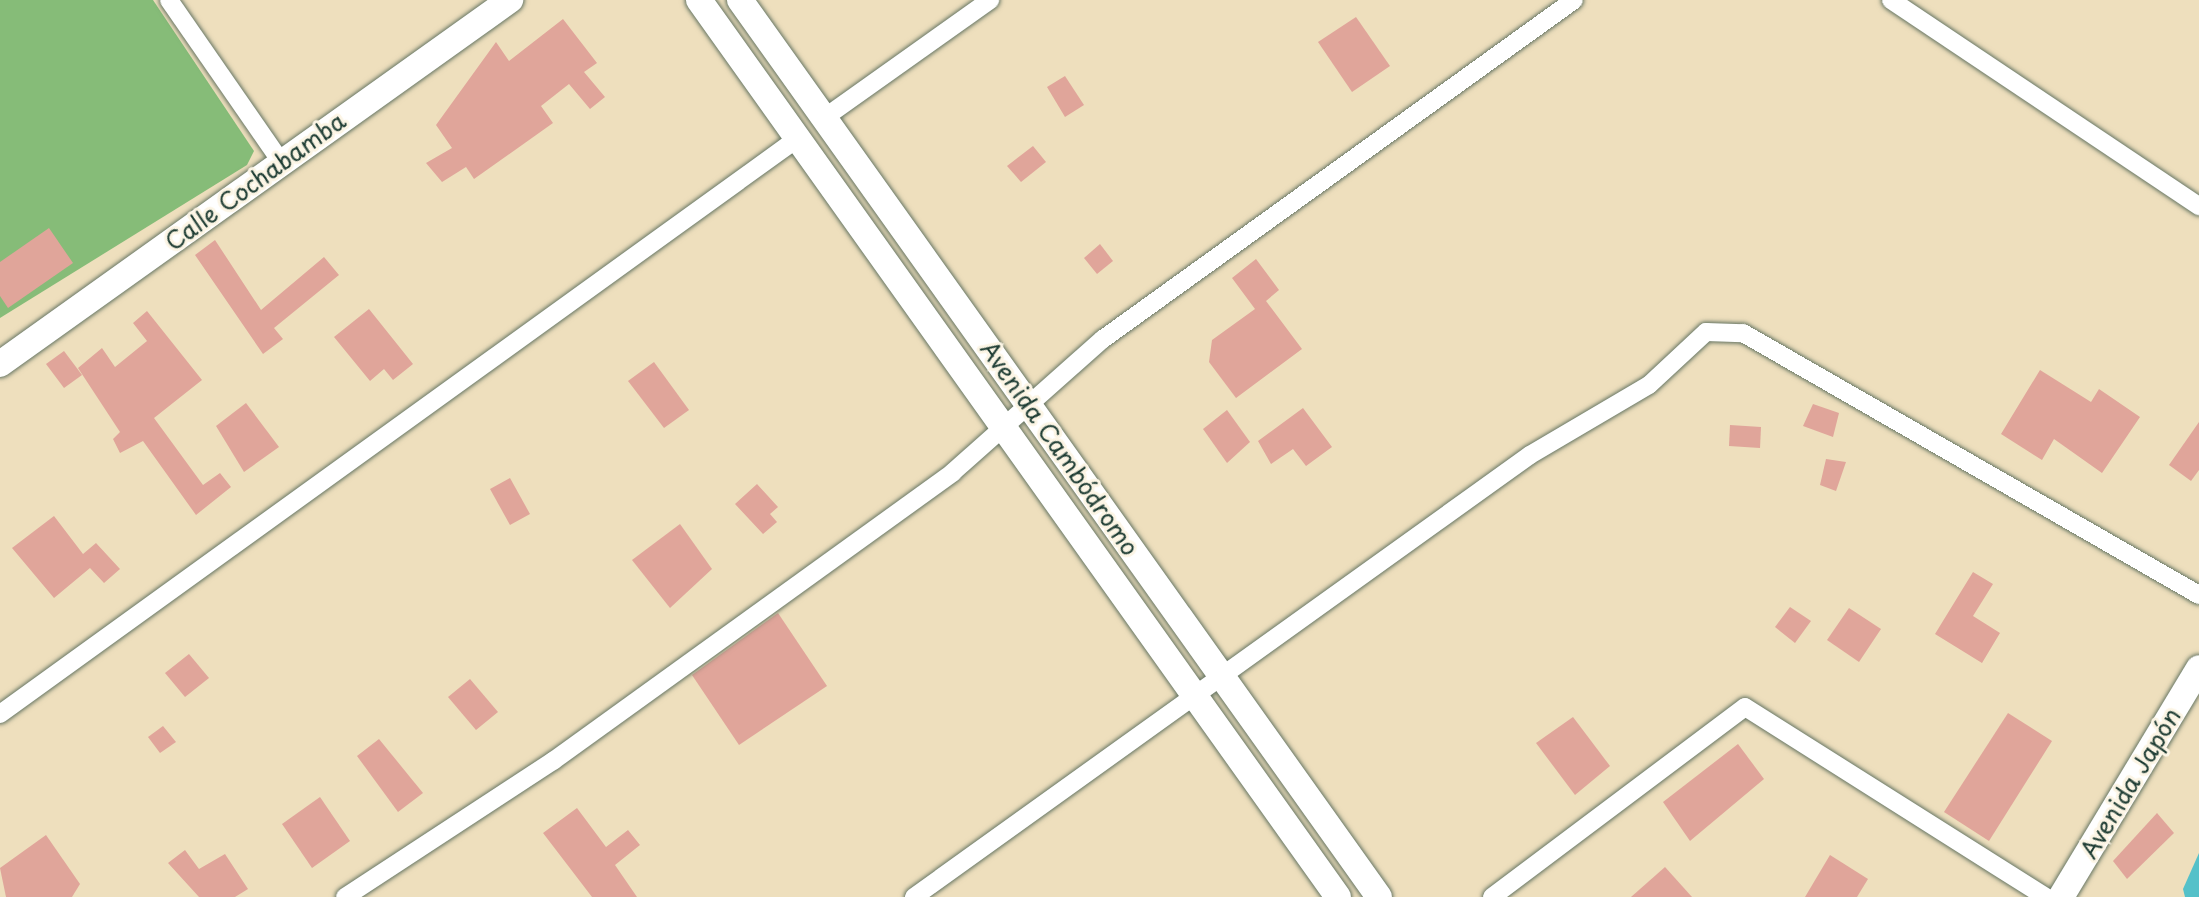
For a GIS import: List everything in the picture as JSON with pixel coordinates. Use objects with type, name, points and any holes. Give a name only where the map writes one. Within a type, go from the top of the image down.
[{"type":"street","points":[[169,0],[281,162]]},
{"type":"street","name":"Calle Cochabamba","points":[[4,353],[510,0]]},
{"type":"street","name":"Avenida Cambódromo","points":[[699,0],[1338,897]]},
{"type":"street","name":"Avenida Cambódromo","points":[[740,0],[1033,406],[1218,675],[1379,897]]},
{"type":"street","points":[[824,118],[990,0]]},
{"type":"street","points":[[345,897],[553,761],[1005,432],[1103,339],[1574,0]]},
{"type":"street","points":[[1891,0],[2199,206]]},
{"type":"street","points":[[0,714],[798,138]]},
{"type":"street","points":[[914,897],[1218,675],[1530,455],[1649,385],[1706,332],[1743,333],[2199,595]]},
{"type":"street","name":"Avenida Japón","points":[[2061,897],[2199,668]]},
{"type":"street","points":[[1492,897],[1745,707],[2046,897]]},
{"type":"green space","points":[[0,0],[153,0],[254,151],[247,165],[0,318]]},
{"type":"water","points":[[2199,853],[2199,897],[2185,897],[2183,889]]},
{"type":"building","points":[[1356,17],[1390,66],[1352,92],[1318,42]]},
{"type":"building","points":[[563,19],[597,63],[584,72],[605,97],[590,109],[569,84],[541,106],[553,123],[474,179],[466,167],[442,182],[426,163],[452,148],[436,125],[496,42],[509,61]]},
{"type":"building","points":[[1065,76],[1084,105],[1065,117],[1047,87]]},
{"type":"building","points":[[1033,146],[1046,162],[1021,182],[1007,166]]},
{"type":"building","points":[[49,228],[73,263],[8,308],[0,296],[0,262]]},
{"type":"building","points":[[215,240],[261,310],[324,257],[339,275],[274,328],[283,339],[263,354],[195,255]]},
{"type":"building","points":[[1100,244],[1113,261],[1097,274],[1084,258]]},
{"type":"building","points":[[1256,259],[1279,290],[1266,301],[1302,349],[1236,398],[1209,362],[1212,340],[1255,309],[1232,278]]},
{"type":"building","points":[[369,309],[413,364],[393,380],[384,369],[370,381],[334,337]]},
{"type":"building","points":[[147,311],[202,380],[154,418],[203,485],[220,473],[231,487],[196,515],[143,441],[120,453],[113,439],[120,432],[78,368],[102,348],[115,367],[147,341],[133,323]]},
{"type":"building","points":[[64,351],[82,375],[64,388],[46,364]]},
{"type":"building","points":[[654,362],[689,410],[664,428],[628,381]]},
{"type":"building","points":[[2040,370],[2091,402],[2099,389],[2140,417],[2102,473],[2054,439],[2042,460],[2001,434]]},
{"type":"building","points":[[246,403],[279,447],[244,472],[216,426]]},
{"type":"building","points":[[1813,404],[1839,413],[1833,437],[1803,426]]},
{"type":"building","points":[[1303,408],[1332,447],[1306,466],[1293,449],[1271,464],[1258,441]]},
{"type":"building","points":[[1227,410],[1250,442],[1227,463],[1203,429]]},
{"type":"building","points":[[2199,422],[2199,470],[2191,481],[2169,465]]},
{"type":"building","points":[[1730,425],[1761,427],[1760,448],[1729,446]]},
{"type":"building","points":[[1826,459],[1846,462],[1836,491],[1820,485]]},
{"type":"building","points":[[510,478],[530,514],[510,525],[490,489]]},
{"type":"building","points":[[757,484],[778,507],[770,514],[777,522],[763,534],[735,504]]},
{"type":"building","points":[[54,516],[83,554],[96,543],[120,569],[104,583],[90,568],[54,598],[12,548]]},
{"type":"building","points":[[680,524],[712,569],[670,608],[632,560]]},
{"type":"building","points":[[1973,572],[1993,584],[1973,616],[2000,633],[1982,663],[1935,634]]},
{"type":"building","points":[[1790,607],[1811,621],[1795,643],[1775,627]]},
{"type":"building","points":[[1849,608],[1881,629],[1859,662],[1827,640]]},
{"type":"building","points":[[778,613],[827,686],[739,745],[692,675]]},
{"type":"building","points":[[189,654],[209,678],[185,697],[165,673]]},
{"type":"building","points":[[470,679],[498,712],[476,730],[448,697]]},
{"type":"building","points":[[2008,713],[2052,741],[1989,841],[1944,812]]},
{"type":"building","points":[[1573,717],[1610,766],[1575,795],[1536,743]]},
{"type":"building","points":[[163,726],[176,742],[160,753],[148,737]]},
{"type":"building","points":[[379,739],[423,793],[398,812],[357,756]]},
{"type":"building","points":[[1738,744],[1764,779],[1690,841],[1663,802]]},
{"type":"building","points":[[320,797],[350,841],[312,868],[282,824]]},
{"type":"building","points":[[577,808],[606,847],[628,830],[640,845],[615,865],[637,897],[592,897],[543,833]]},
{"type":"building","points":[[2157,813],[2174,833],[2127,879],[2113,861]]},
{"type":"building","points":[[46,835],[80,884],[72,897],[6,897],[0,868]]},
{"type":"building","points":[[185,850],[199,869],[225,854],[248,889],[235,897],[199,897],[168,863]]},
{"type":"building","points":[[1830,855],[1868,879],[1857,897],[1805,897]]},
{"type":"building","points":[[1665,867],[1692,897],[1631,897]]}]
